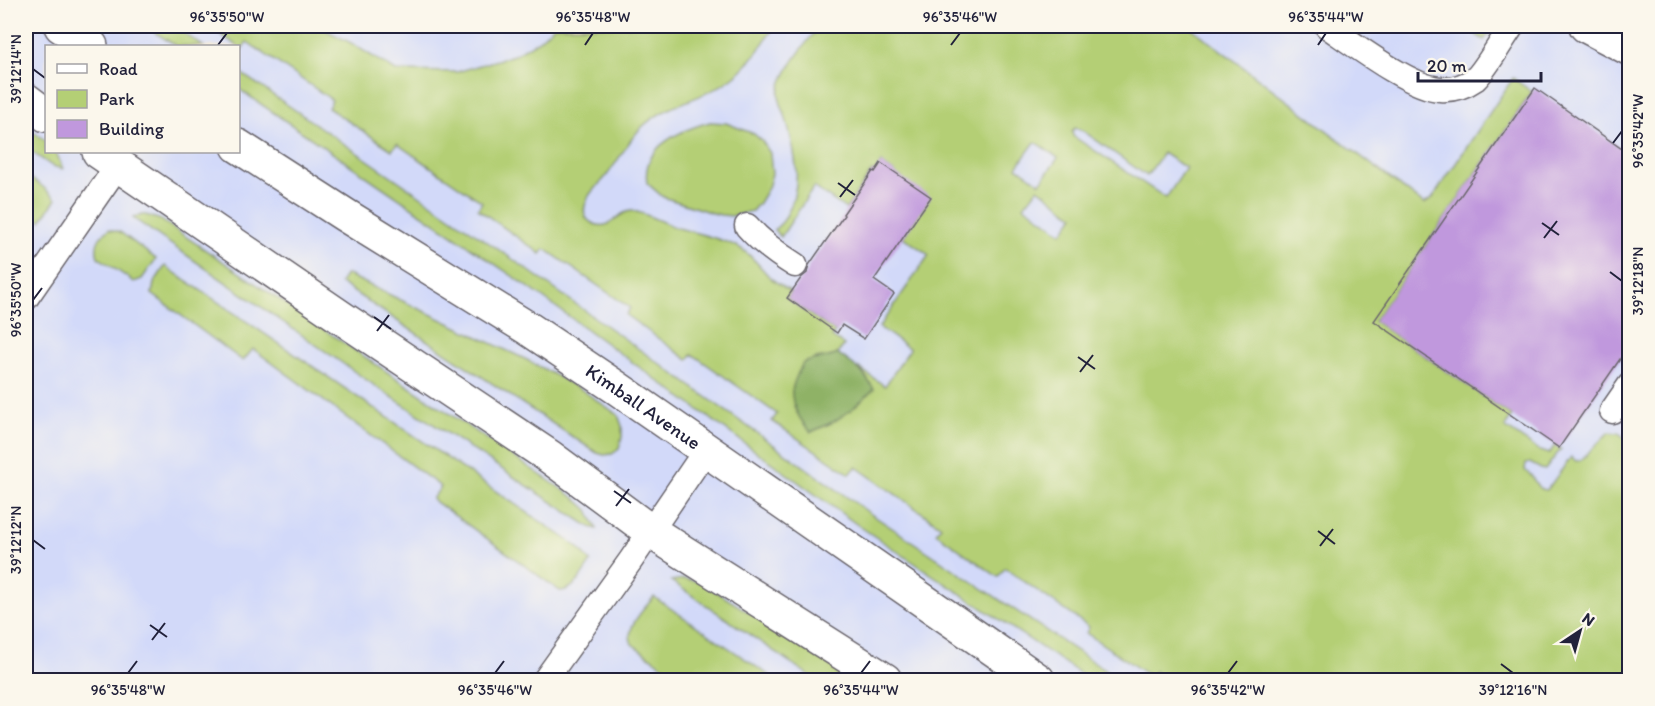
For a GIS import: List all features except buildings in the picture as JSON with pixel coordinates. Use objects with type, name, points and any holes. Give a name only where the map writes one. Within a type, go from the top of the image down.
[{"type":"main road","points":[[61,26],[90,45]]},
{"type":"main road","points":[[1586,26],[1629,49]]},
{"type":"main road","points":[[26,100],[45,114]]},
{"type":"main road","name":"Kimball Avenue","points":[[240,147],[529,329],[1038,681]]},
{"type":"main road","points":[[109,158],[550,457],[650,531],[885,681]]},
{"type":"lane","points":[[1327,26],[1414,81],[1439,90],[1460,87],[1477,78],[1512,26]]},
{"type":"lane","points":[[26,298],[109,158]]},
{"type":"lane","points":[[747,226],[778,255],[795,265]]},
{"type":"lane","points":[[1612,411],[1629,385]]},
{"type":"lane","points":[[545,681],[706,450]]},
{"type":"shaded area","points":[[26,26],[1629,26],[1629,680],[26,680]]},
{"type":"green space","points":[[145,26],[173,26],[202,45],[174,45]]},
{"type":"green space","points":[[208,26],[318,26],[396,71],[457,72],[514,55],[539,40],[554,26],[775,26],[757,52],[736,75],[711,91],[663,112],[641,128],[609,173],[590,194],[584,210],[587,219],[599,225],[610,223],[623,214],[633,211],[675,227],[733,244],[747,253],[771,278],[791,292],[787,298],[835,332],[832,337],[844,345],[833,357],[816,358],[792,392],[795,409],[811,432],[833,422],[851,410],[873,389],[858,367],[885,386],[910,349],[879,327],[929,255],[903,237],[930,198],[881,163],[875,172],[872,171],[846,209],[814,187],[781,237],[774,230],[784,220],[792,204],[796,180],[795,156],[779,92],[790,66],[819,26],[1189,26],[1424,204],[1432,199],[1513,78],[1532,92],[1374,321],[1512,416],[1505,427],[1540,451],[1549,454],[1555,445],[1561,449],[1545,470],[1530,463],[1526,464],[1525,470],[1540,488],[1547,490],[1571,457],[1576,461],[1581,460],[1609,432],[1619,433],[1629,442],[1630,591],[1626,595],[1623,608],[1629,623],[1629,680],[1168,680],[1155,671],[1151,677],[1086,633],[1089,627],[1005,568],[998,577],[936,533],[941,526],[856,467],[850,474],[772,421],[777,414],[692,354],[688,360],[626,315],[630,308],[545,249],[541,254],[478,209],[482,202],[397,144],[392,150],[328,108],[332,100],[247,42],[242,49],[240,45],[236,45]],"holes":[[[1075,128],[1083,131],[1147,176],[1163,153],[1186,168],[1166,198],[1073,136],[1072,131]],[[1035,142],[1058,158],[1040,183],[1017,167]],[[1038,188],[1074,216],[1062,233],[1024,206]]]},
{"type":"green space","points":[[1463,26],[1495,26],[1484,40]]},
{"type":"green space","points":[[240,72],[511,258],[868,512],[1120,680],[1090,680],[859,526],[524,284],[240,90]]},
{"type":"green space","points":[[710,122],[726,123],[754,134],[770,153],[772,174],[768,188],[752,211],[732,216],[709,212],[663,197],[647,183],[650,159],[665,142],[687,130]]},
{"type":"green space","points":[[26,127],[45,140],[45,153],[56,153],[63,169],[52,166],[26,148]]},
{"type":"green space","points":[[26,175],[56,199],[41,221],[26,211]]},
{"type":"green space","points":[[140,215],[161,220],[575,498],[588,510],[597,529],[590,527],[381,390],[133,218]]},
{"type":"green space","points":[[109,229],[120,232],[156,259],[142,279],[134,282],[98,257],[98,241]]},
{"type":"green space","points":[[165,266],[578,547],[591,562],[578,581],[570,588],[560,591],[432,499],[441,487],[253,349],[243,361],[152,294],[154,283]]},
{"type":"green space","points":[[346,274],[527,360],[582,390],[618,415],[622,426],[619,449],[612,454],[597,453],[340,283]]},
{"type":"green space","points":[[838,354],[858,369],[874,389],[851,410],[833,422],[811,432],[800,419],[792,397],[796,377],[803,363]]},
{"type":"green space","points":[[684,579],[701,582],[856,680],[816,680],[671,581]]},
{"type":"green space","points":[[654,597],[776,680],[683,680],[632,644],[630,638],[633,625]]}]
